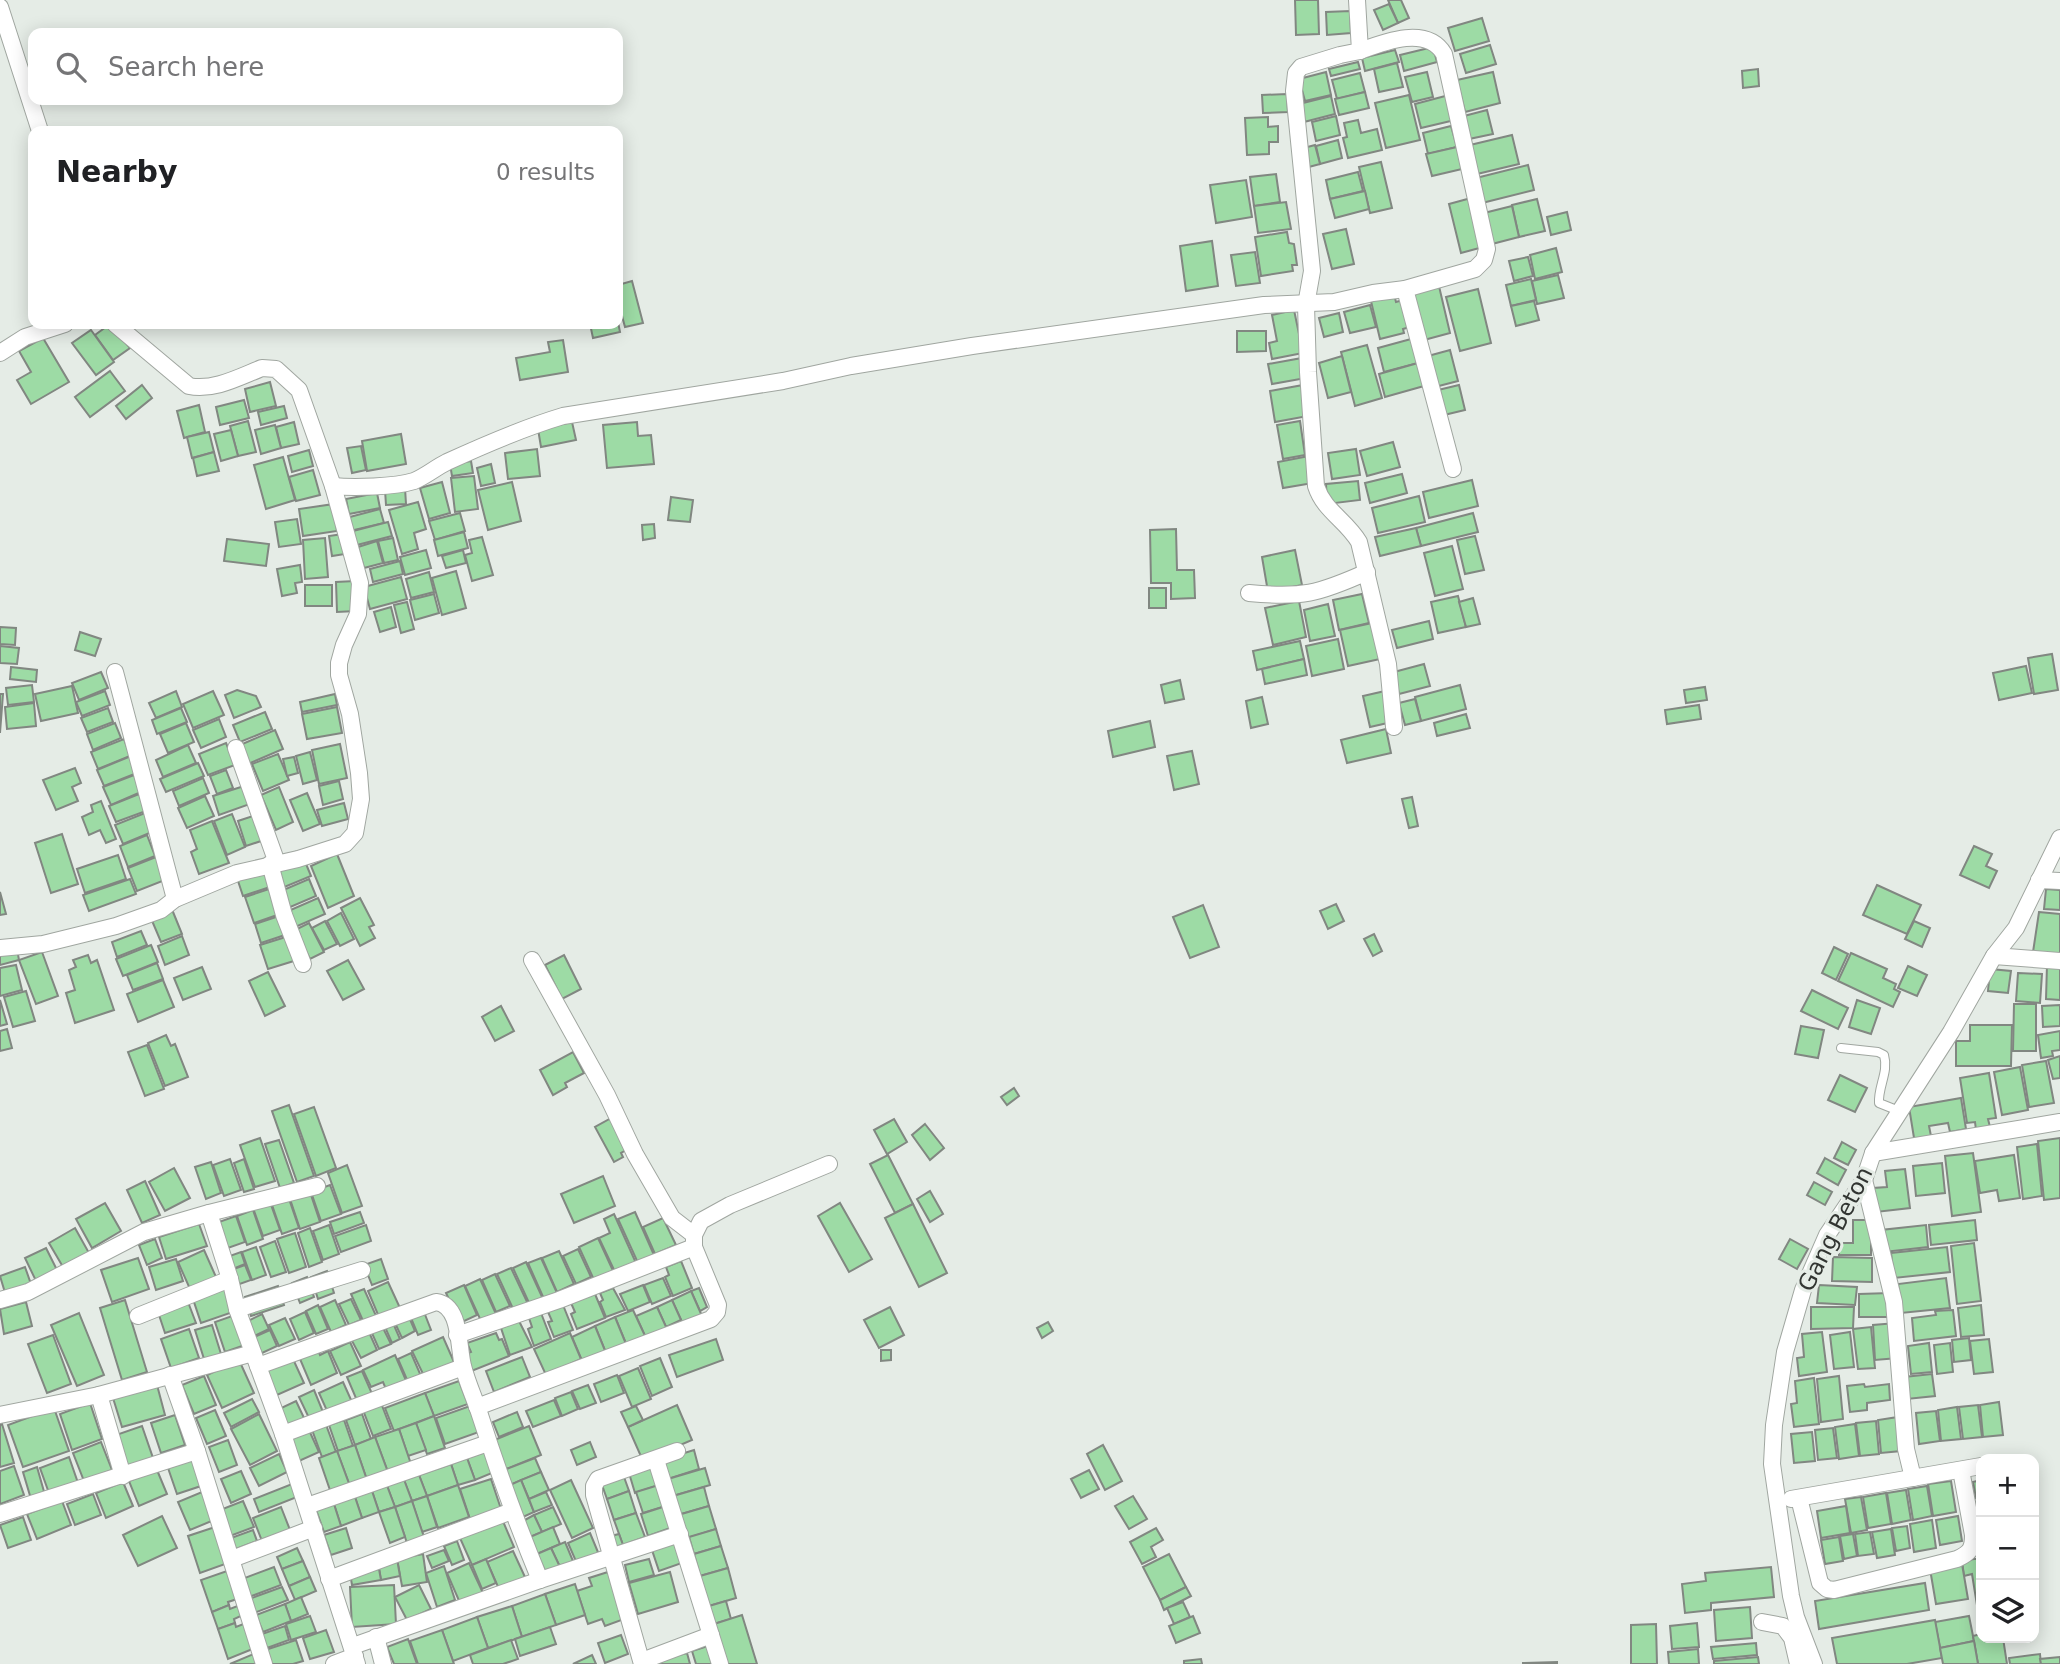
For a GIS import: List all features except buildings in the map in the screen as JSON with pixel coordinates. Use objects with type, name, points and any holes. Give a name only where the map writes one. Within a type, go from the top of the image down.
[{"type":"street","points":[[1357,0],[1360,51]]},
{"type":"street","points":[[0,7],[28,94]]},
{"type":"street","points":[[333,486],[352,488],[411,482],[428,475],[443,464],[531,426],[563,416],[783,381],[850,366],[972,346],[1264,305],[1306,304],[1405,289],[1475,269],[1484,260],[1488,249],[1453,87],[1440,48],[1433,41],[1415,37],[1380,43],[1309,64],[1296,73],[1294,91],[1312,271],[1306,304],[1316,486],[1321,501],[1351,529],[1359,542],[1388,664],[1394,727]]},
{"type":"street","points":[[32,105],[38,126]]},
{"type":"street","points":[[1405,289],[1453,469]]},
{"type":"street","points":[[0,353],[25,337],[50,329]]},
{"type":"street","points":[[0,948],[43,944],[116,926],[161,910],[175,899],[237,873],[298,859],[345,844],[355,833],[358,823],[361,799],[359,773],[350,714],[339,675],[339,663],[358,614],[360,583],[333,486],[299,390],[276,369],[262,368],[215,386],[189,386],[121,329]]},
{"type":"street","points":[[1249,593],[1288,596],[1321,592],[1367,572]]},
{"type":"street","points":[[115,672],[175,899]]},
{"type":"street","points":[[236,748],[274,863],[284,915],[303,964]]},
{"type":"street","name":"Gang Beton","points":[[1814,1664],[1791,1596],[1772,1464],[1774,1425],[1792,1320],[1827,1235],[1864,1180],[1873,1153],[1895,1110],[1951,1032],[1994,956],[2015,928],[2060,838]]},
{"type":"street","points":[[2039,880],[2060,881]]},
{"type":"street","points":[[1994,956],[2060,961]]},
{"type":"street","points":[[477,1407],[711,1319],[717,1312],[718,1305],[694,1241],[673,1218],[635,1154],[607,1095],[532,960]]},
{"type":"street","points":[[1873,1153],[2060,1122]]},
{"type":"street","points":[[457,1335],[559,1300],[694,1241],[701,1222],[730,1205],[829,1164]]},
{"type":"street","points":[[1864,1180],[1894,1302],[1906,1449],[1913,1478]]},
{"type":"street","points":[[0,1300],[29,1292],[144,1232],[317,1186]]},
{"type":"street","points":[[209,1213],[237,1309],[283,1434],[355,1655]]},
{"type":"street","points":[[237,1309],[362,1270]]},
{"type":"street","points":[[138,1316],[230,1279]]},
{"type":"street","points":[[0,1415],[99,1395],[170,1375],[256,1359],[436,1302],[442,1303],[451,1310],[463,1367],[488,1443],[540,1580]]},
{"type":"street","points":[[283,1434],[463,1367]]},
{"type":"street","points":[[170,1375],[197,1451],[264,1664]]},
{"type":"street","points":[[99,1395],[122,1476]]},
{"type":"street","points":[[307,1506],[488,1443]]},
{"type":"street","points":[[0,1514],[197,1451]]},
{"type":"street","points":[[677,1451],[598,1479],[594,1486],[594,1495],[642,1662],[711,1635]]},
{"type":"street","points":[[656,1460],[720,1664]]},
{"type":"street","points":[[1777,1502],[1976,1467]]},
{"type":"street","points":[[1799,1498],[1820,1583],[1827,1589],[1834,1590],[1968,1554],[1973,1545],[1973,1535],[1961,1470]]},
{"type":"street","points":[[329,1579],[512,1511]]},
{"type":"street","points":[[232,1559],[314,1528]]},
{"type":"street","points":[[334,1664],[355,1655],[376,1637],[680,1534]]},
{"type":"street","points":[[1762,1622],[1783,1626],[1792,1638],[1798,1664]]},
{"type":"street","points":[[376,1637],[383,1664]]},
{"type":"lane","points":[[1841,1048],[1884,1055],[1886,1070],[1879,1102],[1895,1110]]}]
